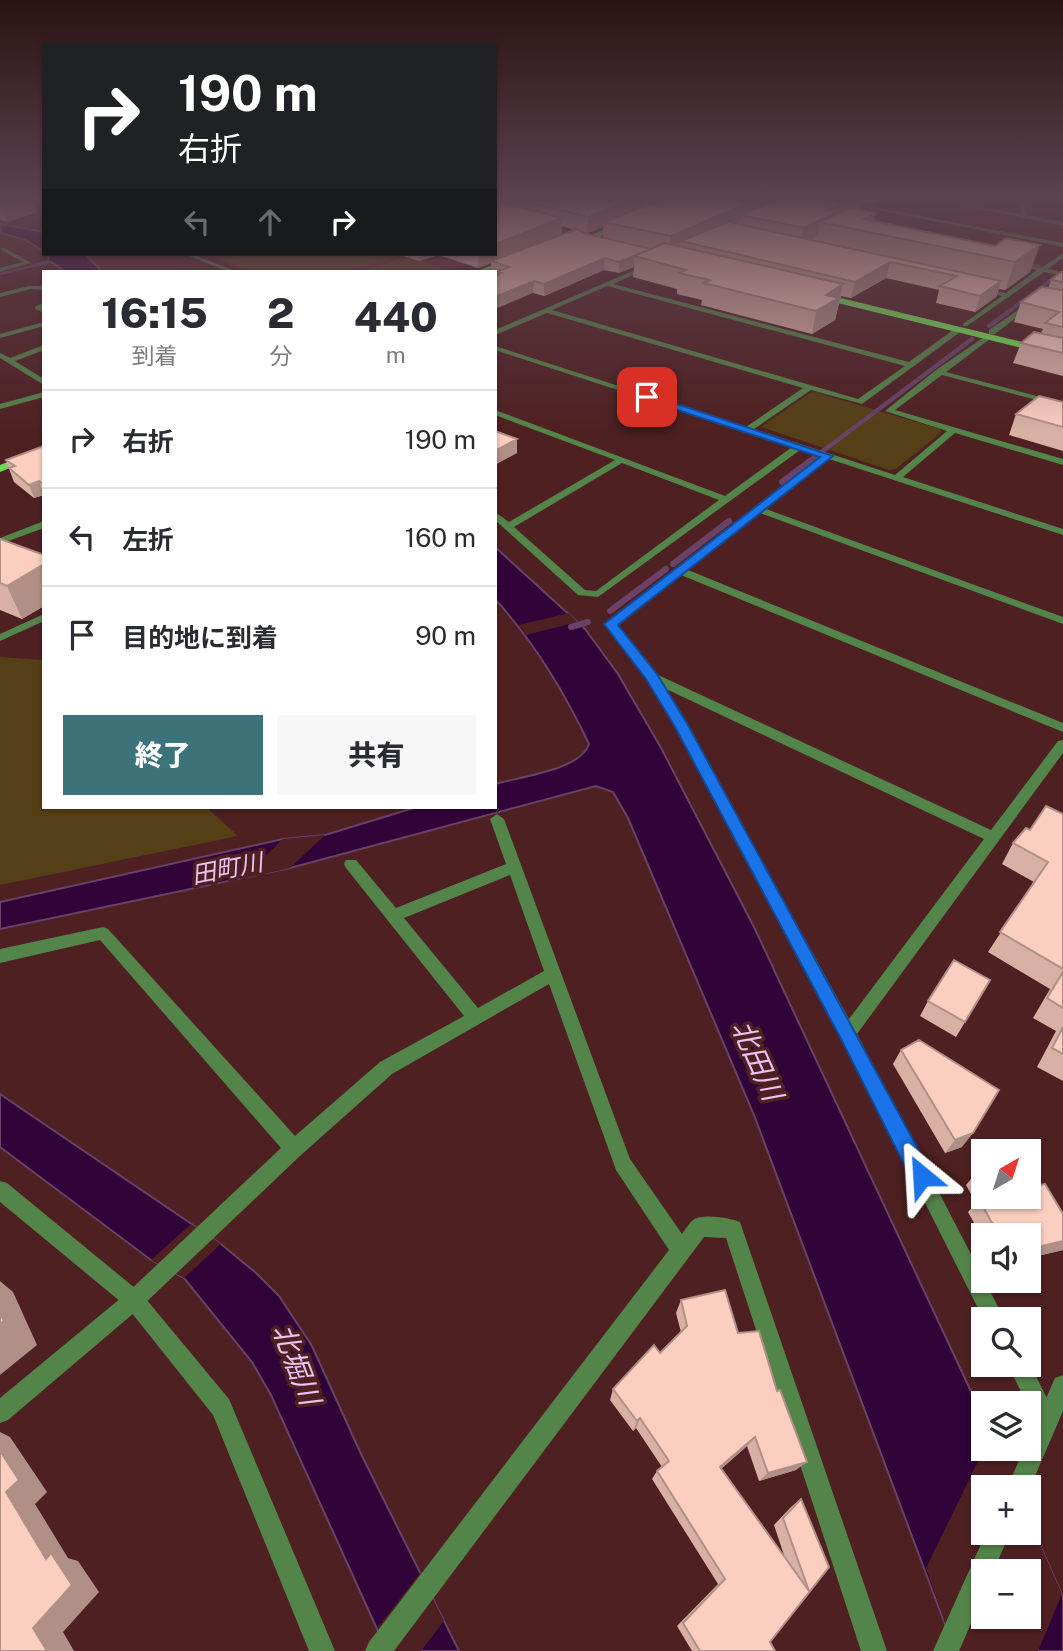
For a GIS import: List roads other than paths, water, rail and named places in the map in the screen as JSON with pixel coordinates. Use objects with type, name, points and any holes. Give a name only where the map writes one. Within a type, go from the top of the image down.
[{"type":"highway","points":[[802,289],[962,328],[1063,349]]},
{"type":"highway","points":[[990,334],[1063,355]]},
{"type":"main road","points":[[0,458],[42,441]]},
{"type":"main road","points":[[0,469],[42,451]]},
{"type":"street","points":[[497,332],[622,277]]},
{"type":"street","points":[[547,311],[859,402],[1032,277]]},
{"type":"street","points":[[1053,286],[1060,277]]},
{"type":"street","points":[[606,284],[911,365]]},
{"type":"street","points":[[969,286],[1007,295]]},
{"type":"street","points":[[0,295],[31,287],[42,288]]},
{"type":"street","points":[[1044,293],[889,411],[1063,462]]},
{"type":"street","points":[[1034,301],[1044,303]]},
{"type":"street","points":[[0,335],[42,324]]},
{"type":"street","points":[[9,360],[42,348]]},
{"type":"street","points":[[497,349],[1063,532]]},
{"type":"street","points":[[0,355],[42,382]]},
{"type":"street","points":[[31,374],[42,371]]},
{"type":"street","points":[[939,372],[1063,405]]},
{"type":"street","points":[[748,429],[809,388]]},
{"type":"street","points":[[0,407],[42,395]]},
{"type":"street","points":[[497,413],[727,500]]},
{"type":"street","points":[[897,478],[953,430]]},
{"type":"street","points":[[497,517],[582,593],[598,594],[799,446]]},
{"type":"street","points":[[822,454],[760,510],[611,624],[652,677],[681,725],[848,1033],[988,1307]]},
{"type":"street","points":[[509,526],[622,460]]},
{"type":"street","points":[[760,510],[1063,621]]},
{"type":"street","points":[[0,541],[42,525]]},
{"type":"street","points":[[679,570],[1063,728]]},
{"type":"street","points":[[0,638],[42,618]]},
{"type":"street","points":[[652,677],[992,837]]},
{"type":"street","points":[[848,1033],[1063,744]]},
{"type":"street","points":[[497,819],[623,1164],[681,1250]]},
{"type":"street","points":[[351,864],[476,1018]]},
{"type":"street","points":[[393,916],[514,867]]},
{"type":"street","points":[[0,956],[103,933],[294,1149]]},
{"type":"street","points":[[0,1412],[134,1300],[294,1149],[386,1068],[553,974]]},
{"type":"street","points":[[0,1189],[134,1300],[221,1408],[322,1651]]},
{"type":"street","points":[[378,1650],[700,1227],[733,1229],[874,1651]]},
{"type":"street","points":[[1025,1377],[1047,1421]]},
{"type":"street","points":[[1024,1475],[1063,1386]]},
{"type":"street","points":[[946,1651],[993,1545]]},
{"type":"water","points":[[497,549],[585,629],[618,674],[660,746],[754,927],[971,1391],[971,1461],[994,1461],[989,1475],[971,1475],[971,1545],[1040,1545],[1063,1597],[1063,1651],[955,1651],[754,1115],[628,818],[613,792],[596,786],[290,868],[0,929],[0,902],[283,839],[325,835],[410,809],[497,809],[497,784],[562,766],[584,753],[589,744],[559,686],[536,650],[497,601]]},
{"type":"water","name":"北堀川","points":[[0,1094],[221,1244],[279,1296],[312,1346],[361,1454],[459,1651],[387,1651],[271,1395],[252,1362],[184,1278],[151,1260],[0,1147]]},
{"type":"waterway","points":[[1004,315],[1055,277]]},
{"type":"waterway","points":[[989,326],[1007,313]]},
{"type":"waterway","points":[[807,463],[972,339]]},
{"type":"waterway","points":[[782,482],[810,461]]},
{"type":"waterway","points":[[673,564],[729,521]]},
{"type":"waterway","points":[[610,611],[666,569]]},
{"type":"waterway","points":[[571,627],[588,622]]},
{"type":"water label","name":"田町川","points":[[227,868]]},
{"type":"water label","name":"北田川","points":[[758,1060]]}]
